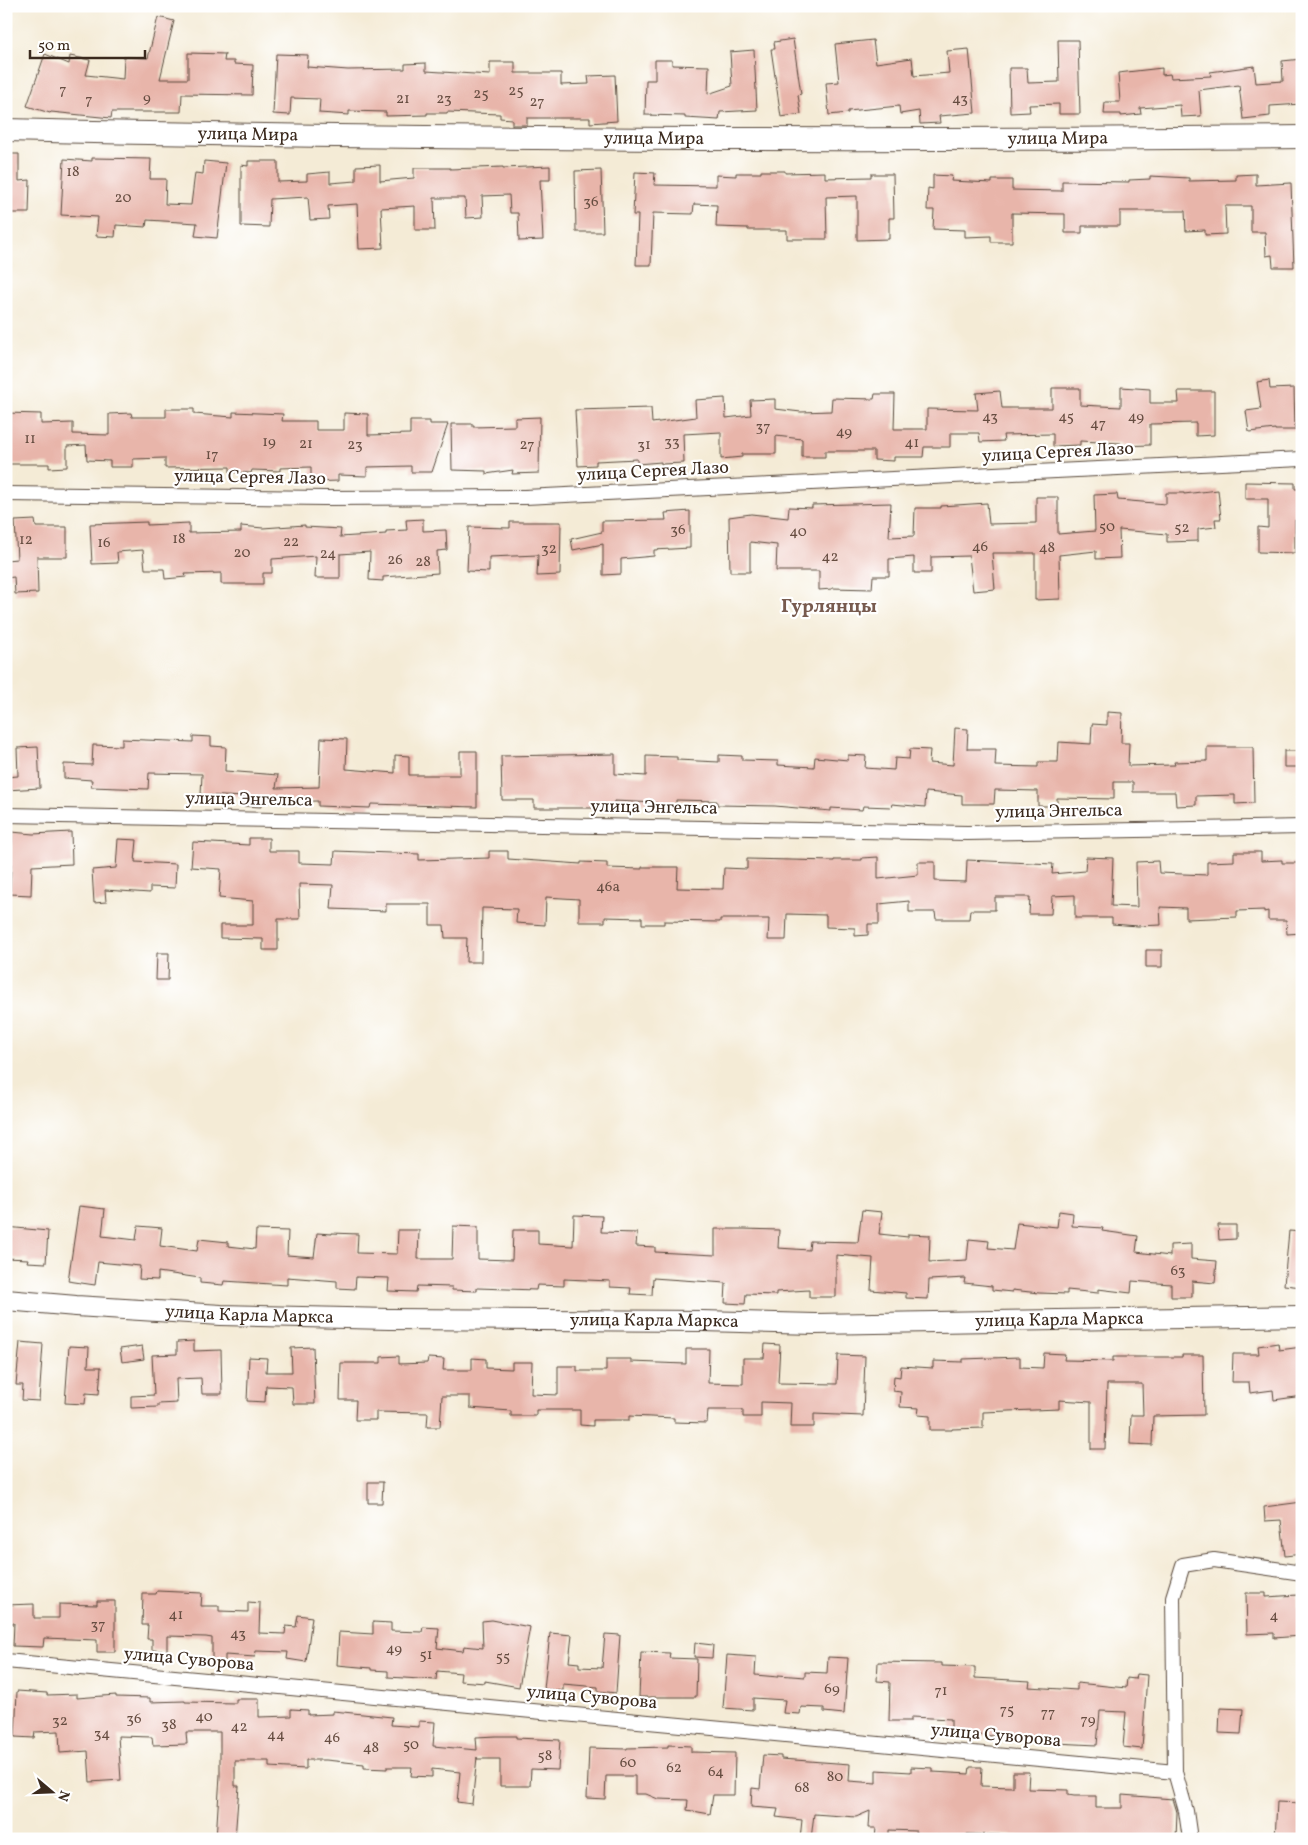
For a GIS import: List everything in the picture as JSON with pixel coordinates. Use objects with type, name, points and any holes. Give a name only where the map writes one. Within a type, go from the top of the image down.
[{"type":"main road","name":"улица Мира","points":[[6,130],[307,137],[937,140],[1302,136]]},
{"type":"street","name":"улица Сергея Лазо","points":[[6,494],[324,498],[525,497],[1302,459]]},
{"type":"street","name":"улица Энгельса","points":[[6,815],[966,833],[1302,827]]},
{"type":"street","name":"улица Карла Маркса","points":[[6,1300],[212,1314],[389,1319],[702,1321],[815,1324],[1302,1316]]},
{"type":"street","points":[[1190,1839],[1186,1811],[1175,1772],[1173,1597],[1183,1565],[1214,1560],[1302,1573]]},
{"type":"street","name":"улица Суворова","points":[[6,1661],[1175,1772]]},
{"type":"building","points":[[158,17],[174,21],[160,79],[188,79],[188,53],[225,54],[224,61],[234,61],[234,64],[253,65],[252,95],[182,94],[181,112],[112,112],[111,118],[50,113],[27,106],[45,54],[69,64],[70,56],[90,60],[86,75],[123,79],[124,57],[148,58]]},
{"type":"building","points":[[793,39],[801,94],[798,95],[801,114],[781,117],[771,49],[775,49],[774,42]]},
{"type":"building","points":[[873,40],[876,63],[912,58],[914,76],[949,73],[947,51],[969,49],[975,113],[939,116],[940,123],[920,124],[919,111],[900,114],[899,106],[848,111],[848,113],[829,115],[826,83],[839,82],[835,44]]},
{"type":"building","points":[[1058,40],[1078,40],[1080,114],[1059,114],[1059,104],[1029,105],[1030,112],[1010,113],[1009,68],[1027,68],[1028,83],[1059,82]]},
{"type":"building","points":[[754,50],[757,110],[720,112],[719,120],[685,118],[685,116],[645,115],[646,80],[655,80],[655,60],[672,60],[672,65],[709,66],[708,94],[732,86],[730,52]]},
{"type":"building","points":[[276,54],[308,55],[307,67],[348,70],[405,69],[405,64],[426,63],[426,71],[490,75],[490,62],[515,62],[515,73],[561,73],[561,85],[589,84],[588,76],[615,75],[617,121],[590,123],[590,118],[527,118],[527,125],[512,125],[512,119],[500,118],[500,114],[447,112],[427,113],[427,115],[386,116],[386,112],[349,111],[349,115],[319,113],[320,99],[291,98],[290,115],[273,114]]},
{"type":"building","points":[[1302,59],[1302,104],[1270,106],[1270,116],[1243,119],[1239,85],[1199,90],[1201,116],[1181,117],[1180,105],[1140,108],[1141,114],[1121,116],[1121,114],[1104,114],[1105,102],[1120,102],[1118,73],[1162,68],[1162,75],[1170,74],[1171,78],[1211,76],[1210,72],[1254,66],[1256,83],[1283,81],[1282,61]]},
{"type":"building","points":[[6,154],[19,154],[19,181],[30,180],[29,213],[6,213]]},
{"type":"building","points":[[92,158],[151,159],[150,179],[166,179],[165,204],[191,205],[195,173],[203,174],[204,161],[226,163],[217,238],[195,236],[197,223],[147,220],[146,227],[116,225],[115,237],[96,236],[98,217],[61,215],[64,159],[92,161]]},
{"type":"building","points":[[248,161],[278,161],[278,182],[307,181],[307,174],[330,172],[330,183],[356,181],[356,166],[380,165],[380,181],[414,178],[414,168],[450,169],[550,166],[550,180],[540,180],[543,240],[519,241],[518,213],[510,213],[509,195],[482,196],[483,217],[466,218],[465,198],[434,198],[435,230],[415,230],[415,206],[381,208],[383,248],[359,249],[357,204],[328,206],[329,219],[310,220],[308,197],[270,199],[269,227],[241,226],[241,165],[248,166]]},
{"type":"building","points":[[601,170],[603,232],[576,232],[575,171]]},
{"type":"building","points":[[761,171],[785,171],[785,173],[825,172],[825,178],[871,177],[871,174],[893,174],[894,218],[889,218],[889,239],[857,240],[857,196],[826,197],[827,239],[787,239],[787,230],[748,230],[748,228],[716,227],[717,205],[694,204],[693,214],[653,213],[651,265],[636,265],[638,215],[633,215],[635,172],[655,173],[654,185],[716,186],[716,175],[736,176],[736,173],[761,173]]},
{"type":"building","points":[[1256,174],[1256,185],[1291,183],[1294,267],[1273,267],[1272,255],[1266,256],[1265,232],[1251,232],[1251,206],[1225,206],[1226,234],[1205,235],[1205,230],[1186,231],[1185,211],[1120,211],[1120,226],[1082,226],[1082,233],[1065,233],[1065,214],[1012,213],[1012,242],[991,242],[991,236],[965,237],[965,230],[933,229],[934,210],[927,210],[928,188],[933,189],[933,175],[952,176],[951,181],[992,183],[992,180],[1012,180],[1012,190],[1062,191],[1062,181],[1129,182],[1129,180],[1150,179],[1150,176],[1189,178],[1189,181],[1236,180],[1236,175]]},
{"type":"building","points":[[1269,380],[1270,389],[1294,388],[1295,430],[1275,429],[1249,432],[1246,411],[1261,409],[1257,382]]},
{"type":"building","points":[[1121,387],[1150,389],[1150,403],[1179,403],[1178,391],[1214,391],[1214,435],[1196,436],[1196,423],[1150,424],[1150,445],[1121,446],[1121,443],[1080,441],[1080,445],[1053,446],[1053,434],[1003,435],[1004,441],[980,442],[979,433],[950,433],[950,447],[924,447],[923,457],[894,457],[894,461],[874,460],[874,451],[825,451],[825,457],[802,457],[802,439],[776,436],[776,454],[742,454],[742,457],[721,459],[721,432],[683,434],[684,463],[637,464],[637,459],[596,461],[596,465],[578,466],[575,410],[651,408],[652,423],[696,417],[695,400],[725,398],[726,418],[751,415],[750,400],[775,399],[775,409],[801,412],[831,411],[832,398],[874,399],[875,394],[895,394],[894,429],[927,429],[927,409],[978,410],[976,393],[1000,391],[1002,408],[1052,408],[1052,388],[1080,388],[1080,405],[1121,407]]},
{"type":"building","points":[[166,409],[194,409],[194,414],[233,417],[233,412],[283,414],[282,421],[316,421],[316,430],[344,430],[344,413],[368,414],[368,435],[410,434],[410,421],[430,421],[430,424],[448,424],[432,472],[411,472],[411,466],[367,467],[367,476],[338,475],[338,481],[311,482],[311,467],[280,468],[280,471],[252,470],[251,473],[230,472],[230,467],[165,468],[165,458],[133,459],[133,467],[110,467],[110,461],[87,460],[86,445],[67,446],[67,467],[49,468],[49,464],[6,464],[6,413],[41,414],[41,424],[73,423],[73,434],[109,435],[109,414],[131,413],[132,417],[166,417]]},
{"type":"building","points":[[540,417],[539,473],[512,474],[513,470],[486,474],[486,471],[452,470],[451,424],[473,424],[473,427],[515,426],[515,418]]},
{"type":"building","points":[[1245,482],[1295,483],[1295,489],[1302,489],[1302,521],[1295,520],[1295,553],[1258,552],[1258,527],[1268,528],[1268,499],[1245,499]]},
{"type":"building","points":[[1218,490],[1221,519],[1215,519],[1216,527],[1198,529],[1198,541],[1167,542],[1167,534],[1119,530],[1120,558],[1096,559],[1096,551],[1059,555],[1060,599],[1035,600],[1035,553],[992,553],[995,589],[973,591],[969,556],[931,557],[931,573],[914,573],[914,557],[889,559],[889,576],[873,576],[872,589],[832,588],[819,590],[819,571],[776,571],[777,545],[750,542],[750,572],[730,572],[729,517],[751,514],[788,518],[789,507],[812,508],[812,505],[891,503],[889,537],[914,536],[915,508],[941,508],[941,506],[987,503],[989,524],[1036,523],[1036,497],[1058,497],[1058,534],[1095,531],[1094,495],[1117,494],[1118,500],[1166,504],[1166,493],[1184,494]]},
{"type":"building","points":[[690,511],[690,548],[654,550],[654,556],[621,559],[621,574],[603,575],[603,544],[573,550],[571,539],[602,532],[602,521],[666,520],[665,513]]},
{"type":"building","points":[[423,519],[423,531],[446,530],[447,550],[437,551],[438,573],[383,577],[383,581],[369,580],[370,552],[340,554],[340,578],[315,578],[316,556],[272,559],[272,573],[263,573],[263,584],[221,584],[221,573],[185,574],[186,577],[165,579],[164,569],[145,569],[143,550],[117,552],[118,563],[92,564],[90,524],[147,522],[147,525],[189,523],[189,533],[241,532],[241,526],[263,528],[305,525],[305,527],[341,529],[340,537],[386,534],[386,531],[407,530],[406,520]]},
{"type":"building","points":[[35,520],[36,527],[67,527],[67,557],[37,557],[38,593],[15,594],[14,577],[6,578],[6,560],[17,559],[15,521]]},
{"type":"building","points":[[510,522],[561,522],[560,575],[537,576],[538,555],[489,557],[489,572],[467,571],[469,527],[510,528]]},
{"type":"building","points":[[1107,712],[1122,713],[1121,743],[1129,743],[1128,766],[1175,765],[1174,762],[1207,761],[1207,747],[1253,747],[1254,803],[1235,804],[1235,795],[1196,796],[1196,805],[1176,806],[1175,792],[1133,792],[1133,782],[1114,782],[1114,799],[1057,798],[1057,806],[1038,806],[1038,791],[995,790],[994,804],[962,804],[962,795],[926,792],[925,807],[892,804],[891,807],[863,806],[862,810],[831,808],[831,811],[775,806],[717,805],[717,801],[676,800],[676,811],[657,811],[657,803],[614,801],[614,808],[534,808],[534,800],[502,800],[501,756],[615,754],[615,774],[646,776],[646,756],[677,757],[677,760],[719,762],[719,755],[742,756],[742,760],[778,761],[778,765],[814,767],[815,757],[848,760],[848,755],[866,756],[865,768],[894,770],[895,758],[909,759],[910,749],[930,750],[929,763],[953,765],[955,728],[968,729],[967,749],[996,749],[995,766],[1038,767],[1038,762],[1058,762],[1059,742],[1091,744],[1092,724],[1107,725]]},
{"type":"building","points":[[193,736],[211,737],[211,746],[226,747],[225,771],[278,775],[276,788],[319,787],[321,738],[347,739],[346,769],[395,773],[395,755],[409,756],[409,775],[460,775],[460,751],[477,751],[477,807],[371,804],[370,808],[318,806],[318,801],[262,802],[261,807],[244,806],[245,797],[201,795],[202,774],[149,773],[148,789],[91,787],[92,780],[64,778],[64,764],[92,765],[93,745],[122,746],[122,739],[193,742]]},
{"type":"building","points":[[38,747],[40,788],[6,790],[6,777],[18,776],[17,748]]},
{"type":"building","points":[[1284,751],[1302,751],[1302,767],[1284,767]]},
{"type":"building","points":[[12,832],[33,834],[71,832],[72,864],[32,866],[31,895],[10,894]]},
{"type":"building","points":[[249,838],[269,838],[269,851],[299,851],[299,863],[334,864],[335,851],[419,854],[419,860],[489,858],[489,851],[508,851],[508,859],[581,864],[581,862],[607,863],[607,868],[678,867],[677,888],[723,889],[724,868],[747,869],[747,859],[834,861],[862,860],[862,858],[878,857],[878,879],[918,875],[918,862],[935,862],[935,881],[966,882],[967,860],[1053,864],[1052,874],[1085,871],[1086,857],[1113,858],[1111,906],[1137,907],[1136,862],[1158,861],[1159,873],[1207,875],[1207,862],[1234,861],[1234,852],[1261,852],[1261,861],[1282,860],[1282,863],[1302,863],[1302,933],[1287,934],[1286,920],[1268,920],[1268,911],[1264,912],[1264,910],[1237,911],[1237,917],[1186,919],[1186,908],[1160,907],[1161,925],[1138,926],[1112,924],[1112,918],[1075,918],[1075,895],[1052,896],[1051,914],[1029,914],[1030,897],[995,897],[995,910],[970,910],[969,919],[936,919],[935,912],[909,912],[909,901],[879,904],[879,924],[868,924],[868,935],[855,936],[855,928],[826,927],[826,915],[787,914],[786,940],[768,940],[769,919],[720,919],[720,922],[664,921],[664,924],[642,924],[642,918],[605,917],[605,922],[579,922],[579,899],[546,897],[545,925],[516,923],[517,909],[482,908],[481,962],[466,962],[467,938],[445,938],[444,925],[430,925],[430,904],[386,904],[386,911],[331,909],[333,885],[299,884],[300,919],[278,919],[278,950],[263,950],[263,939],[220,938],[220,925],[253,925],[253,901],[219,898],[221,869],[191,867],[193,842],[249,845]]},
{"type":"building","points":[[118,839],[137,840],[135,862],[176,864],[175,888],[150,887],[150,893],[105,890],[106,902],[94,903],[92,870],[116,868]]},
{"type":"building","points":[[1146,950],[1162,950],[1162,967],[1146,967]]},
{"type":"building","points":[[157,953],[169,953],[168,980],[156,980]]},
{"type":"building","points":[[79,1206],[105,1209],[102,1236],[136,1240],[138,1226],[162,1228],[160,1246],[197,1251],[199,1239],[228,1242],[228,1246],[255,1249],[256,1230],[288,1231],[287,1255],[314,1257],[317,1233],[358,1234],[357,1253],[397,1254],[398,1230],[419,1230],[418,1259],[452,1259],[453,1226],[478,1227],[478,1259],[512,1260],[513,1230],[538,1230],[538,1244],[573,1246],[574,1215],[602,1216],[601,1232],[637,1233],[636,1246],[655,1247],[655,1252],[715,1255],[715,1229],[779,1230],[778,1248],[809,1250],[810,1241],[858,1242],[862,1210],[882,1212],[879,1234],[908,1237],[908,1234],[930,1235],[929,1262],[967,1260],[969,1239],[989,1241],[988,1248],[1013,1250],[1017,1223],[1057,1227],[1059,1211],[1073,1213],[1072,1226],[1103,1228],[1102,1231],[1138,1236],[1136,1252],[1170,1256],[1170,1245],[1191,1244],[1191,1259],[1217,1261],[1215,1283],[1192,1281],[1192,1297],[1171,1297],[1171,1284],[1132,1281],[1131,1293],[1098,1289],[1098,1293],[1067,1290],[1067,1294],[992,1290],[992,1286],[964,1283],[965,1278],[929,1280],[928,1299],[906,1298],[906,1293],[871,1290],[873,1258],[836,1255],[836,1297],[809,1297],[809,1290],[776,1292],[776,1295],[746,1294],[745,1304],[725,1303],[726,1283],[653,1278],[652,1295],[630,1294],[631,1288],[610,1287],[610,1281],[564,1279],[564,1286],[537,1285],[536,1290],[477,1288],[477,1291],[452,1290],[452,1287],[417,1286],[416,1292],[388,1291],[389,1278],[356,1277],[355,1289],[337,1288],[337,1281],[287,1277],[287,1285],[224,1281],[223,1285],[200,1283],[200,1278],[158,1272],[158,1280],[139,1279],[140,1266],[98,1262],[95,1285],[68,1281]]},
{"type":"building","points":[[1218,1225],[1236,1225],[1236,1239],[1219,1240]]},
{"type":"building","points":[[6,1227],[48,1231],[46,1263],[27,1262],[28,1259],[6,1258]]},
{"type":"building","points":[[1289,1231],[1302,1232],[1302,1287],[1284,1285]]},
{"type":"building","points":[[194,1341],[194,1351],[221,1350],[222,1394],[202,1394],[201,1378],[176,1379],[177,1403],[158,1404],[158,1407],[131,1408],[131,1396],[154,1395],[152,1355],[177,1354],[177,1342]]},
{"type":"building","points":[[20,1342],[43,1344],[39,1401],[22,1400],[23,1385],[16,1385]]},
{"type":"building","points":[[1278,1343],[1279,1350],[1302,1347],[1302,1396],[1274,1400],[1273,1390],[1250,1393],[1249,1382],[1232,1382],[1233,1354],[1259,1354],[1258,1346]]},
{"type":"building","points":[[765,1344],[780,1345],[778,1383],[837,1384],[838,1355],[865,1356],[863,1416],[814,1414],[814,1427],[790,1427],[791,1403],[761,1402],[761,1417],[743,1417],[743,1410],[708,1410],[707,1423],[674,1422],[674,1418],[629,1416],[629,1420],[593,1420],[593,1426],[580,1425],[580,1410],[536,1410],[536,1416],[511,1416],[511,1411],[470,1408],[470,1396],[442,1396],[440,1427],[427,1427],[428,1413],[376,1412],[376,1420],[355,1420],[356,1400],[340,1400],[341,1363],[381,1363],[381,1357],[399,1356],[399,1364],[427,1363],[428,1358],[444,1359],[443,1370],[472,1370],[472,1358],[486,1359],[486,1368],[512,1369],[512,1362],[532,1362],[531,1394],[558,1395],[558,1366],[577,1366],[577,1371],[606,1371],[606,1359],[631,1359],[631,1362],[686,1364],[686,1349],[709,1349],[708,1383],[743,1384],[743,1358],[764,1358]]},
{"type":"building","points":[[69,1346],[89,1347],[88,1367],[101,1367],[99,1394],[86,1393],[85,1404],[65,1403]]},
{"type":"building","points":[[142,1346],[144,1359],[122,1362],[120,1349]]},
{"type":"building","points":[[313,1347],[315,1404],[293,1404],[292,1387],[266,1386],[265,1402],[247,1401],[249,1357],[267,1358],[266,1372],[292,1372],[291,1348]]},
{"type":"building","points":[[1044,1353],[1065,1354],[1064,1360],[1113,1361],[1113,1357],[1182,1357],[1182,1355],[1203,1355],[1204,1415],[1153,1416],[1152,1445],[1130,1444],[1131,1415],[1143,1415],[1142,1384],[1107,1384],[1105,1449],[1091,1449],[1091,1402],[1059,1400],[1059,1409],[983,1412],[983,1428],[930,1430],[930,1416],[918,1415],[919,1408],[900,1407],[901,1392],[893,1391],[894,1376],[900,1377],[901,1366],[933,1368],[933,1361],[963,1362],[963,1359],[1020,1357],[1020,1367],[1043,1368]]},
{"type":"building","points":[[368,1482],[383,1482],[382,1503],[368,1503]]},
{"type":"building","points":[[1302,1502],[1302,1554],[1285,1556],[1281,1520],[1265,1521],[1264,1507]]},
{"type":"building","points":[[157,1591],[202,1593],[201,1606],[219,1606],[219,1611],[248,1612],[248,1602],[260,1603],[259,1633],[285,1634],[286,1626],[296,1627],[298,1615],[312,1617],[306,1662],[287,1659],[288,1652],[256,1651],[255,1657],[225,1655],[225,1666],[212,1666],[212,1638],[206,1637],[167,1636],[167,1651],[152,1650],[152,1639],[147,1639],[148,1625],[142,1625],[143,1594],[156,1594]]},
{"type":"building","points":[[1246,1593],[1266,1593],[1266,1597],[1298,1595],[1298,1607],[1302,1607],[1302,1620],[1299,1620],[1300,1636],[1274,1638],[1274,1633],[1247,1634]]},
{"type":"building","points":[[97,1601],[115,1601],[115,1652],[97,1652],[97,1640],[44,1638],[43,1647],[13,1646],[14,1623],[6,1623],[6,1605],[34,1604],[34,1618],[59,1618],[59,1604],[97,1605]]},
{"type":"building","points":[[492,1620],[530,1627],[519,1687],[485,1681],[485,1683],[460,1681],[461,1673],[437,1671],[436,1680],[388,1677],[388,1671],[337,1665],[339,1632],[373,1634],[373,1622],[391,1623],[391,1631],[422,1632],[423,1627],[439,1628],[437,1648],[463,1651],[464,1646],[483,1648],[482,1621]]},
{"type":"building","points":[[550,1633],[572,1635],[569,1662],[579,1663],[579,1667],[602,1668],[605,1634],[620,1635],[616,1693],[598,1691],[598,1687],[563,1684],[563,1691],[544,1689]]},
{"type":"building","points":[[695,1643],[713,1645],[712,1658],[694,1657]]},
{"type":"building","points":[[641,1652],[670,1653],[669,1658],[697,1659],[696,1697],[639,1697]]},
{"type":"building","points":[[727,1655],[756,1657],[755,1675],[778,1677],[778,1675],[805,1677],[805,1672],[827,1673],[828,1657],[848,1658],[844,1714],[824,1712],[824,1708],[801,1707],[800,1714],[783,1713],[785,1700],[753,1698],[753,1710],[723,1708]]},
{"type":"building","points":[[878,1662],[942,1663],[942,1666],[975,1667],[975,1678],[1030,1681],[1029,1687],[1077,1690],[1077,1683],[1126,1688],[1127,1678],[1135,1679],[1136,1674],[1147,1675],[1142,1749],[1123,1747],[1126,1712],[1100,1711],[1097,1745],[1035,1742],[1035,1739],[951,1733],[951,1719],[911,1717],[911,1721],[889,1721],[890,1682],[877,1681]]},
{"type":"building","points":[[17,1691],[47,1693],[47,1695],[77,1694],[77,1698],[116,1695],[116,1697],[150,1698],[150,1702],[236,1703],[236,1699],[259,1699],[259,1717],[291,1716],[291,1709],[308,1710],[308,1715],[333,1714],[333,1711],[392,1717],[391,1725],[419,1727],[419,1721],[435,1722],[433,1746],[477,1750],[476,1737],[516,1736],[516,1738],[560,1740],[558,1770],[531,1769],[530,1786],[500,1786],[500,1759],[477,1759],[477,1757],[472,1804],[457,1802],[460,1772],[432,1769],[432,1777],[411,1776],[412,1767],[364,1768],[364,1764],[306,1760],[306,1769],[269,1767],[269,1761],[235,1761],[235,1786],[239,1786],[235,1839],[216,1839],[220,1775],[220,1732],[186,1732],[187,1744],[153,1745],[152,1737],[118,1736],[121,1780],[90,1782],[88,1751],[60,1753],[59,1731],[35,1732],[34,1738],[15,1737]]},
{"type":"building","points":[[1220,1708],[1243,1709],[1241,1734],[1219,1733]]},
{"type":"building","points":[[668,1745],[691,1746],[691,1752],[735,1753],[734,1795],[713,1795],[710,1814],[687,1810],[688,1800],[658,1799],[646,1794],[635,1794],[635,1776],[606,1776],[605,1799],[587,1798],[589,1748],[627,1749],[668,1747]]},
{"type":"building","points":[[763,1755],[781,1756],[781,1759],[850,1764],[849,1781],[876,1783],[876,1770],[911,1772],[911,1767],[933,1768],[933,1772],[969,1774],[970,1767],[982,1767],[981,1786],[1013,1787],[1013,1772],[1029,1772],[1028,1789],[1068,1790],[1068,1795],[1096,1796],[1096,1808],[1122,1808],[1122,1795],[1173,1799],[1177,1812],[1176,1839],[1033,1839],[1033,1836],[967,1834],[966,1837],[915,1834],[916,1831],[889,1830],[889,1839],[875,1839],[876,1828],[869,1828],[870,1811],[856,1817],[814,1814],[811,1839],[800,1839],[802,1820],[776,1817],[778,1809],[751,1807],[752,1788],[760,1789]]},
{"type":"building","points":[[1277,1802],[1302,1803],[1302,1839],[1275,1839]]},
{"type":"district","name":"Гурлянцы","points":[[829,607]]}]
